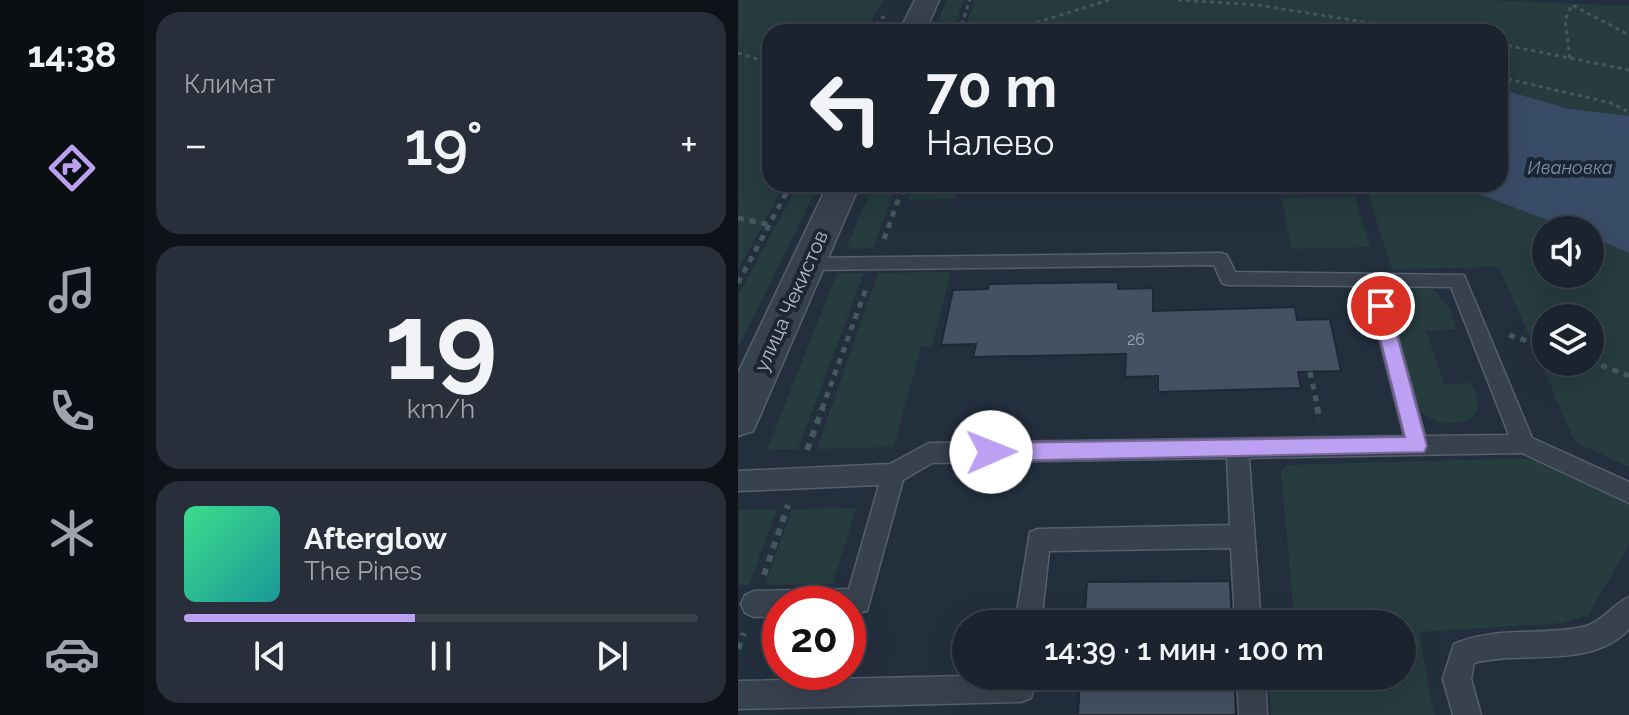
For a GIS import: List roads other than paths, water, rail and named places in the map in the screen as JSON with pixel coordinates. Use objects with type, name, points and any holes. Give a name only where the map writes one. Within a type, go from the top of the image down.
[{"type":"street","points":[[916,24],[927,0]]},
{"type":"street","name":"улица Чекистов","points":[[738,418],[840,192]]},
{"type":"lane","points":[[808,264],[1221,259],[1228,278],[1458,280],[1524,444]]},
{"type":"lane","points":[[1373,278],[1417,446]]},
{"type":"lane","points":[[738,481],[893,474],[929,453],[1524,444],[1629,493]]},
{"type":"lane","points":[[1237,448],[1247,610]]},
{"type":"lane","points":[[754,604],[858,602],[893,474]]},
{"type":"lane","points":[[1030,610],[1038,540],[1243,536]]},
{"type":"lane","points":[[1467,715],[1457,679],[1463,653],[1495,645],[1573,643],[1601,636],[1629,610]]},
{"type":"lane","points":[[738,695],[952,690]]},
{"type":"lane","points":[[1252,690],[1253,715]]},
{"type":"water","name":"Ивановка","points":[[1508,91],[1569,109],[1629,116],[1629,253],[1604,242],[1604,216],[1536,216],[1474,192],[1508,192]]}]
